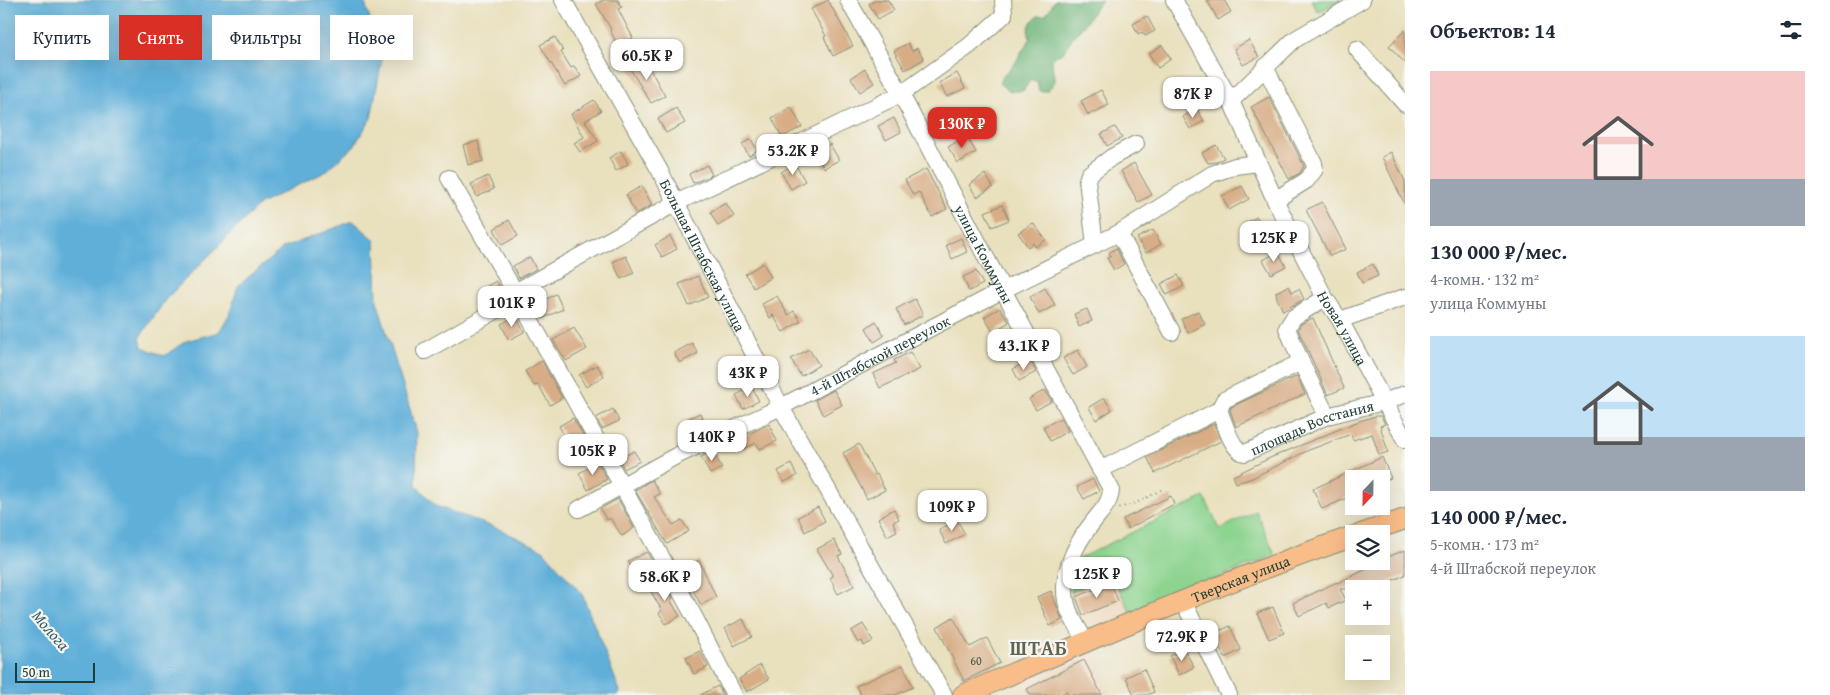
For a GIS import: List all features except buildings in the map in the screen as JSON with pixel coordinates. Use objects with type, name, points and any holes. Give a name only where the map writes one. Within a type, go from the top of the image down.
[{"type":"main road","points":[[1387,525],[1405,519]]},
{"type":"main road","name":"Тверская улица","points":[[963,695],[1183,601],[1288,559],[1345,539]]},
{"type":"street","name":"Большая Штабская улица","points":[[563,0],[660,171],[781,407],[944,695]]},
{"type":"street","name":"улица Коммуны","points":[[848,0],[901,94],[1003,290],[1110,489],[1111,495],[1105,508]]},
{"type":"street","points":[[425,351],[504,306],[514,292],[676,203],[901,94],[969,46],[1004,15],[1003,0]]},
{"type":"street","name":"Новая улица","points":[[1174,0],[1231,101],[1274,200],[1325,298],[1340,320],[1405,440]]},
{"type":"street","points":[[1231,101],[1294,40],[1362,0]]},
{"type":"street","points":[[1357,49],[1405,104]]},
{"type":"street","points":[[1265,67],[1316,169],[1307,180],[1274,200]]},
{"type":"street","points":[[1095,245],[1087,180],[1088,174],[1112,157],[1136,144]]},
{"type":"street","name":"4-й Штабской переулок","points":[[579,510],[676,456],[781,407],[1003,290],[1119,233],[1212,174],[1235,166],[1258,164]]},
{"type":"street","points":[[449,178],[620,486],[696,618],[734,695]]},
{"type":"street","points":[[1119,233],[1172,332]]},
{"type":"street","points":[[1340,320],[1405,297]]},
{"type":"street","points":[[1325,298],[1294,317],[1287,328],[1327,416]]},
{"type":"street","points":[[1100,470],[1219,410],[1224,400],[1302,362]]},
{"type":"street","name":"площадь Восстания","points":[[1219,410],[1234,446],[1245,453],[1327,416],[1384,402],[1405,394]]},
{"type":"street","points":[[1086,642],[1069,610],[1065,592],[1066,576],[1076,547],[1083,535],[1105,508]]},
{"type":"street","points":[[1183,601],[1230,695]]},
{"type":"path","points":[[1105,508],[1119,508],[1136,503],[1163,489]]},
{"type":"shaded area","points":[[1111,573],[1131,613],[1092,633],[1071,593]]},
{"type":"shaded area","points":[[1095,643],[1110,695],[1023,695],[1015,680]]},
{"type":"green space","points":[[1055,0],[1102,0],[1080,30],[1074,35],[1063,53],[1053,57],[1054,83],[1047,91],[1039,91],[1037,81],[1030,80],[1024,90],[1010,92],[999,83],[1027,45],[1030,38],[1028,30],[1031,22],[1038,16],[1046,15]]},
{"type":"green space","points":[[1311,0],[1340,0],[1318,12]]},
{"type":"green space","points":[[1204,497],[1220,529],[1256,511],[1275,555],[1131,613],[1111,573],[1071,593],[1074,561]]},
{"type":"water","name":"Молога","points":[[0,0],[364,0],[369,15],[330,15],[330,60],[382,60],[371,118],[354,146],[325,172],[260,204],[166,299],[140,337],[142,347],[164,356],[186,341],[219,332],[229,315],[238,286],[283,248],[353,221],[375,240],[377,301],[417,432],[416,485],[436,506],[499,529],[543,550],[582,594],[620,691],[619,695],[0,695]]},
{"type":"district","name":"ШТАБ","points":[[1039,647]]}]
